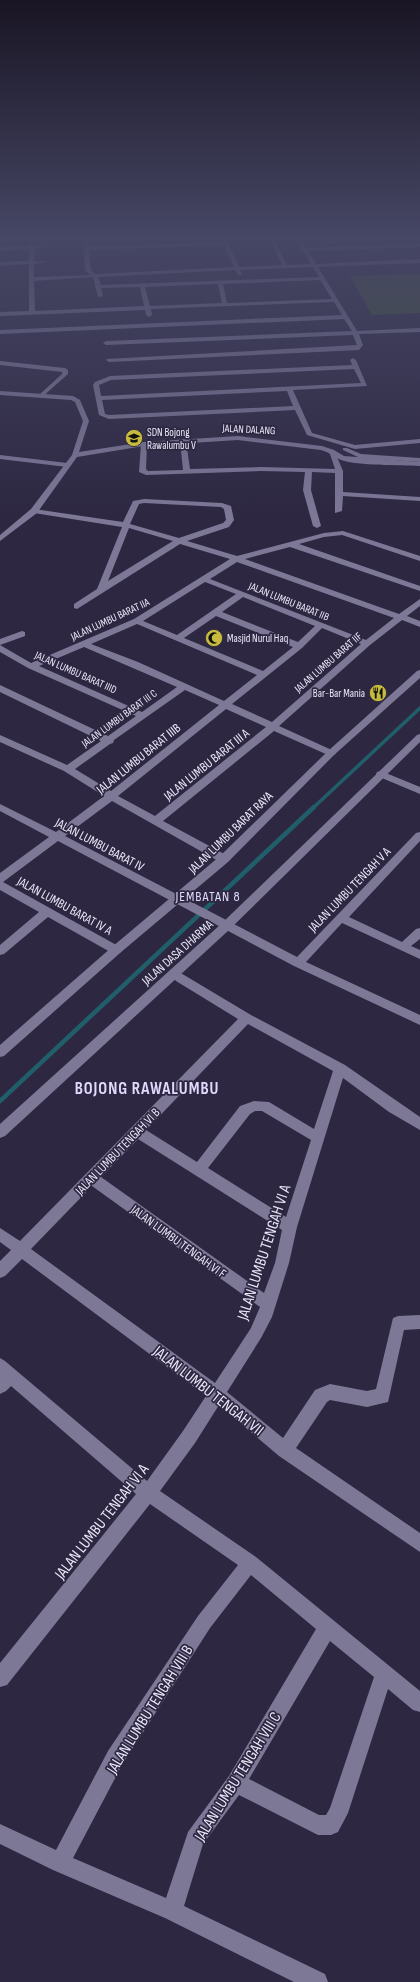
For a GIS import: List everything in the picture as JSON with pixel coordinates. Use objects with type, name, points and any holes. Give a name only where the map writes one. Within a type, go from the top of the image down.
[{"type":"street","points":[[3,332],[175,366],[277,362],[356,367]]},
{"type":"street","points":[[139,332],[108,352],[96,385],[102,414],[109,418],[296,408]]},
{"type":"street","points":[[108,352],[349,332]]},
{"type":"street","points":[[108,352],[175,366],[277,362],[359,348],[360,345],[355,332]]},
{"type":"street","points":[[98,398],[365,385],[347,349]]},
{"type":"street","points":[[0,363],[65,370],[65,374],[41,396]]},
{"type":"street","points":[[289,389],[296,408],[309,434],[340,443],[363,447],[420,441]]},
{"type":"street","points":[[0,393],[73,398],[78,401],[86,421],[75,455],[34,511],[0,539]]},
{"type":"street","name":"JALAN DALANG","points":[[75,455],[144,444],[224,438],[266,440],[332,451],[342,458],[355,460],[420,464]]},
{"type":"street","points":[[183,441],[187,471]]},
{"type":"street","points":[[340,443],[343,448],[360,456],[420,460]]},
{"type":"street","points":[[144,444],[143,472],[151,474],[187,471],[261,470],[339,472]]},
{"type":"street","points":[[332,451],[339,472],[340,494],[338,511]]},
{"type":"street","points":[[0,457],[67,465]]},
{"type":"street","points":[[309,471],[307,490],[317,526]]},
{"type":"street","points":[[340,494],[420,499]]},
{"type":"street","points":[[77,606],[101,590],[132,569],[179,541],[226,525],[230,520],[228,508],[222,505],[144,501],[136,503],[126,524],[101,590]]},
{"type":"street","points":[[34,511],[126,524],[223,554],[420,624]]},
{"type":"street","name":"JALAN LUMBU BARAT IIA","points":[[31,666],[137,621],[236,559],[290,544],[339,532],[420,559]]},
{"type":"street","points":[[290,544],[420,589]]},
{"type":"street","name":"JALAN LUMBU BARAT IIB","points":[[204,579],[367,643]]},
{"type":"street","points":[[177,639],[217,613],[242,594]]},
{"type":"street","name":"JALAN LUMBU BARAT IIF","points":[[272,727],[367,643],[420,602]]},
{"type":"street","points":[[217,613],[299,646]]},
{"type":"street","points":[[137,621],[263,674]]},
{"type":"street","name":"JALAN LUMBU BARAT IIIB","points":[[0,880],[111,796],[299,646],[321,625]]},
{"type":"street","points":[[0,642],[22,634]]},
{"type":"street","points":[[84,644],[184,686],[331,753]]},
{"type":"street","name":"JALAN LUMBU BARAT IIID","points":[[0,648],[31,666],[144,716]]},
{"type":"street","name":"JALAN LUMBU BARAT RAYA","points":[[0,1052],[116,950],[224,859],[331,753],[420,673]]},
{"type":"street","name":"JALAN LUMBU BARAT III C","points":[[68,769],[110,741],[184,686]]},
{"type":"street","points":[[0,688],[110,741]]},
{"type":"street","name":"JALAN LUMBU BARAT III A","points":[[156,821],[272,727]]},
{"type":"street","name":"JALAN DASA DHARMA","points":[[0,1132],[225,927],[420,737]]},
{"type":"street","points":[[0,738],[68,769],[111,796],[224,859]]},
{"type":"street","points":[[381,774],[420,791]]},
{"type":"street","name":"JALAN LUMBU BARAT IV","points":[[0,807],[62,833],[176,901],[225,927],[369,998],[420,1020]]},
{"type":"street","name":"JALAN LUMBU TENGAH V A","points":[[298,963],[420,835]]},
{"type":"street","name":"JALAN LUMBU BARAT IV A","points":[[0,885],[116,950]]},
{"type":"street","points":[[0,951],[47,911]]},
{"type":"street","points":[[341,918],[420,955]]},
{"type":"street","points":[[403,947],[420,932]]},
{"type":"street","points":[[174,973],[247,1018],[340,1069],[394,1108],[420,1124]]},
{"type":"street","name":"JALAN LUMBU TENGAH VI B","points":[[0,1271],[137,1131],[196,1068],[247,1018]]},
{"type":"street","name":"JALAN LUMBU TENGAH VI A","points":[[0,1678],[148,1493],[189,1437],[256,1333],[264,1317],[267,1304],[282,1263],[290,1227],[340,1069]]},
{"type":"street","points":[[199,1170],[245,1110],[254,1106],[264,1106],[319,1138]]},
{"type":"street","points":[[137,1131],[290,1227]]},
{"type":"street","name":"JALAN LUMBU TENGAH VI F","points":[[91,1178],[267,1304]]},
{"type":"street","name":"JALAN LUMBU TENGAH VII","points":[[0,1234],[217,1394],[285,1450],[420,1543]]},
{"type":"street","points":[[285,1450],[321,1396],[330,1392],[367,1399],[382,1396],[398,1323],[420,1322]]},
{"type":"street","points":[[3,1376],[148,1493],[250,1563],[420,1703]]},
{"type":"street","name":"JALAN LUMBU TENGAH VIII B","points":[[60,1863],[115,1758],[204,1622],[250,1563]]},
{"type":"street","name":"JALAN LUMBU TENGAH VIII C","points":[[172,1911],[195,1839],[236,1783],[328,1627]]},
{"type":"street","points":[[236,1783],[318,1825],[331,1825],[338,1813],[384,1674]]},
{"type":"street","points":[[0,1834],[60,1863],[172,1911],[316,1982]]},
{"type":"waterway","points":[[313,808],[420,708]]},
{"type":"waterway","points":[[0,1101],[314,807]]},
{"type":"place","name":"SDN Bojong Rawalumbu V","points":[[134,438]]},
{"type":"place","name":"Masjid Nurul Haq","points":[[214,638]]},
{"type":"place","name":"Bar-Bar Mania","points":[[378,693]]},
{"type":"district","name":"JEMBATAN 8","points":[[208,896]]},
{"type":"district","name":"BOJONG RAWALUMBU","points":[[147,1088]]}]
